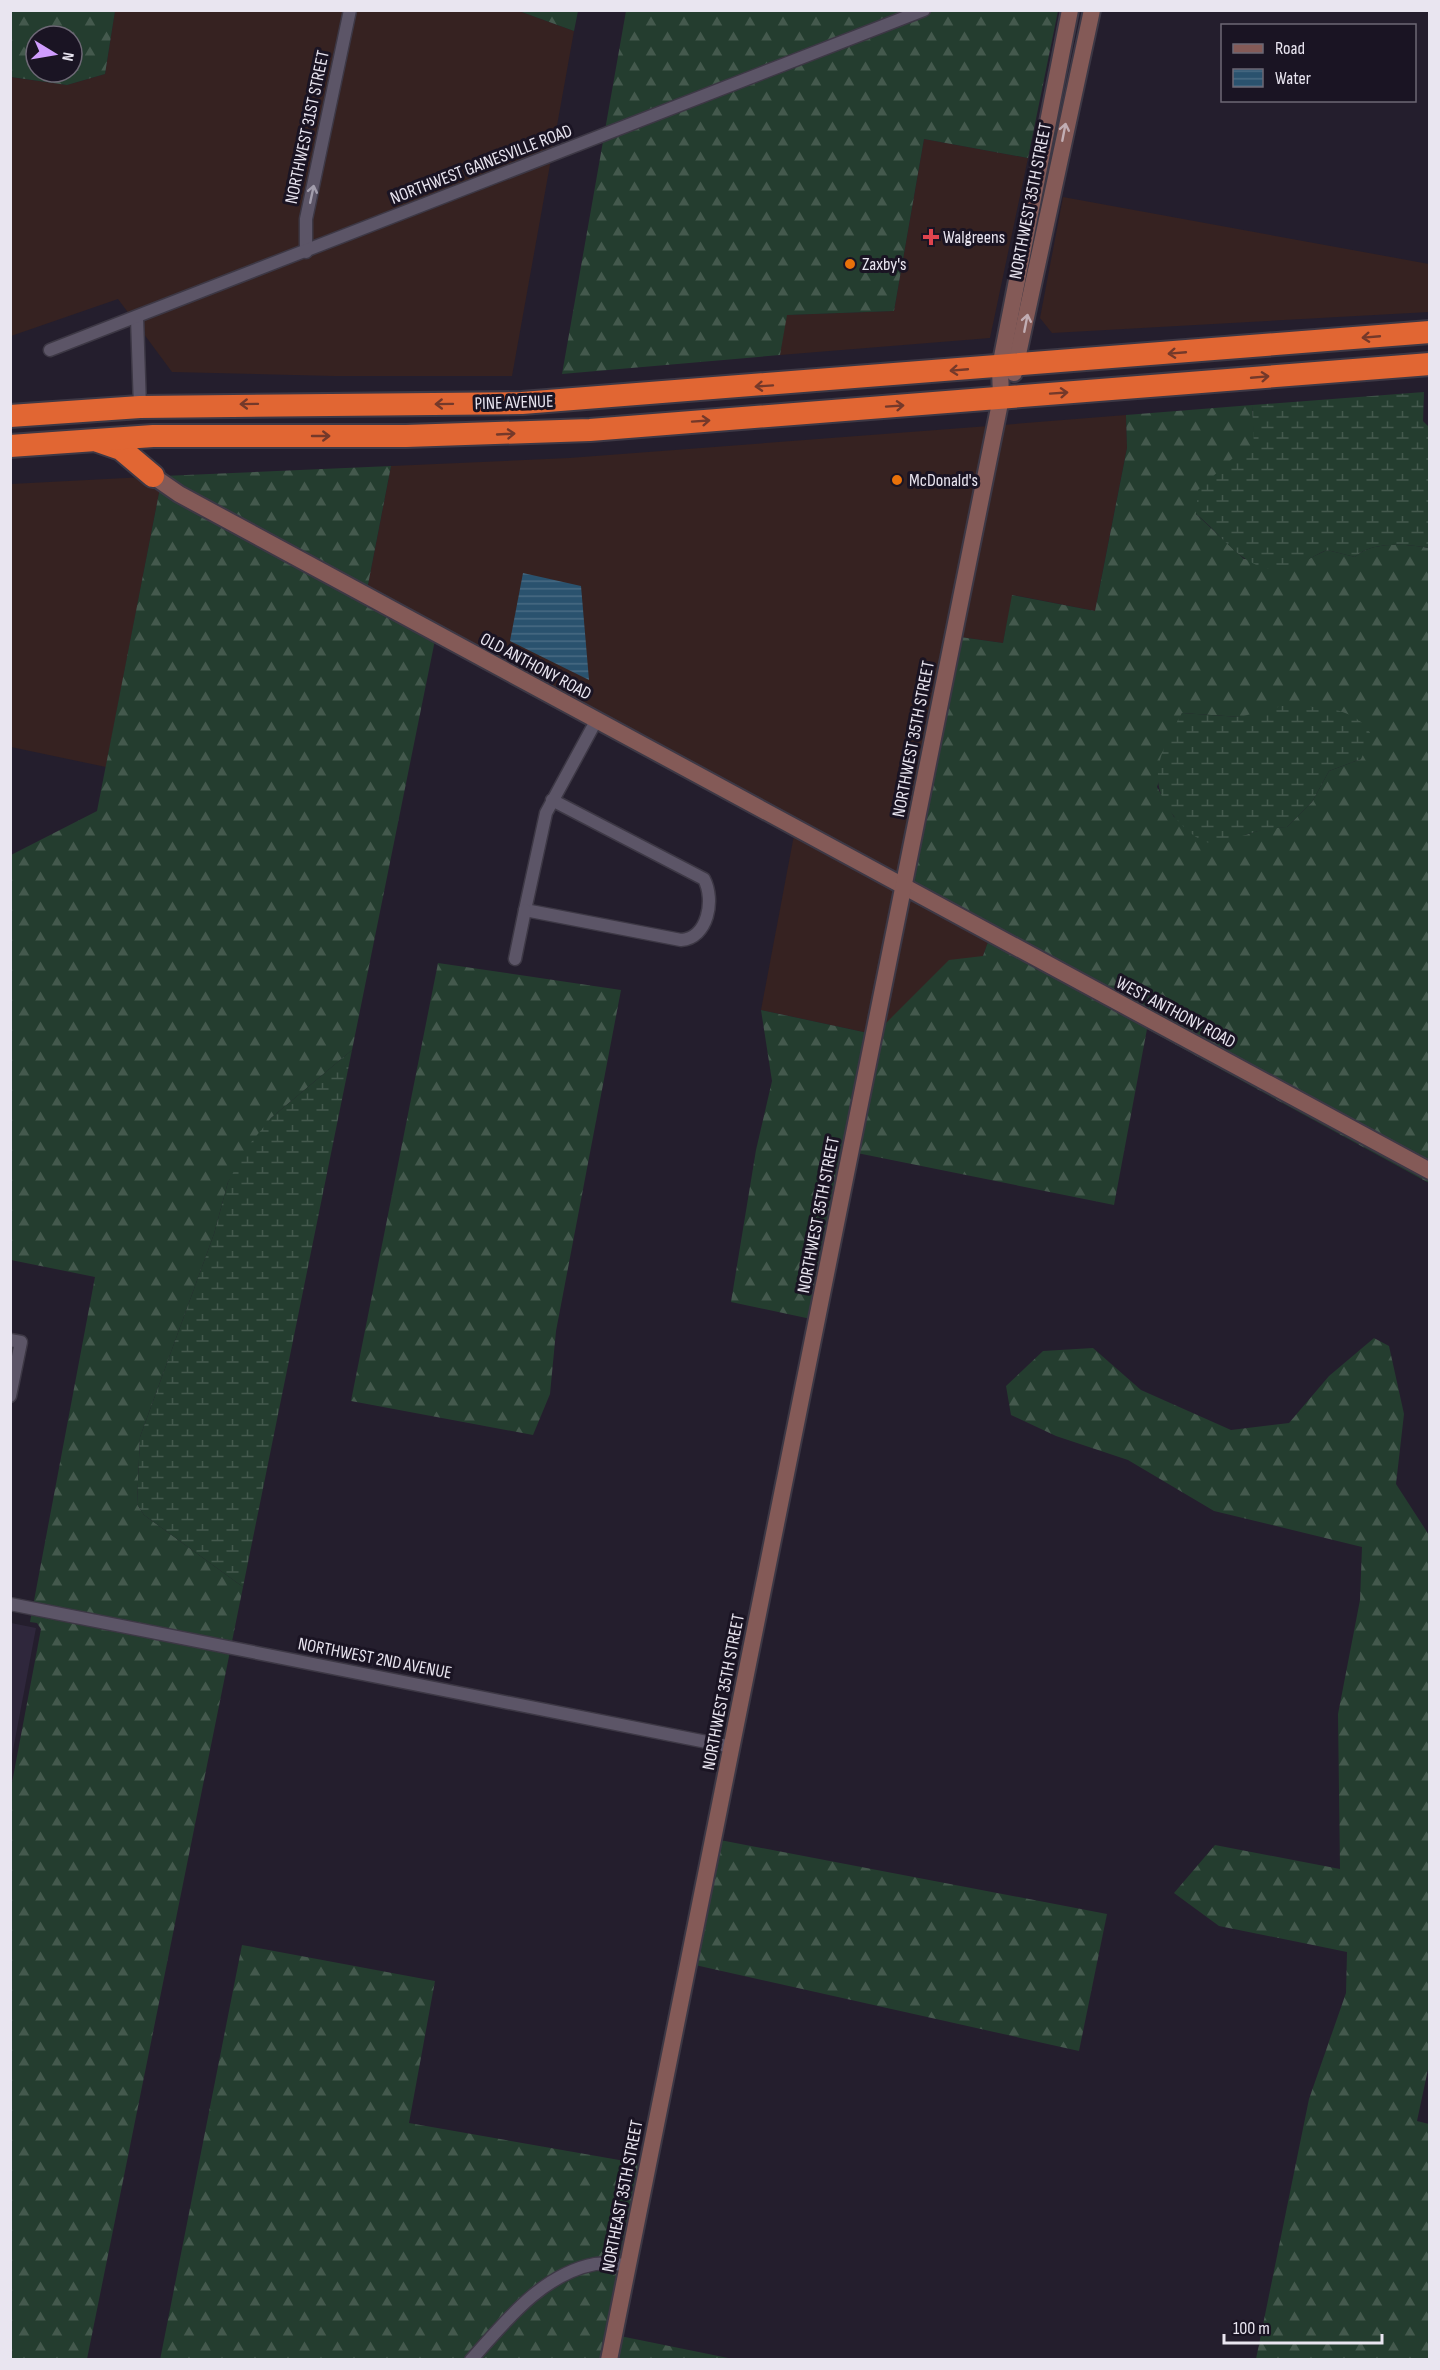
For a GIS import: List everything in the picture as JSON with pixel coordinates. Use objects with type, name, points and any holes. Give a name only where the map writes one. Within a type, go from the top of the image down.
[{"type":"highway","name":"PINE AVENUE","points":[[10,416],[140,407],[510,403],[1009,367],[1430,332]]},
{"type":"highway","name":"PINE AVENUE","points":[[10,446],[153,436],[450,435],[590,430],[1430,364]]},
{"type":"highway","points":[[590,430],[595,416],[609,406],[650,394]]},
{"type":"highway","points":[[93,439],[122,429],[135,418],[140,407]]},
{"type":"highway","points":[[10,425],[43,423],[54,418],[59,411]]},
{"type":"highway","points":[[153,436],[145,457],[153,476]]},
{"type":"highway","points":[[93,439],[121,449],[153,476]]},
{"type":"street","name":"NORTHWEST 31ST STREET","points":[[306,252],[306,219],[350,10]]},
{"type":"street","name":"NORTHWEST GAINESVILLE ROAD","points":[[50,350],[924,10]]},
{"type":"street","name":"NORTHWEST 35TH STREET","points":[[1009,367],[1070,10]]},
{"type":"street","name":"NORTHWEST 35TH STREET","points":[[673,2041],[1001,398],[1092,10]]},
{"type":"street","points":[[137,318],[140,407]]},
{"type":"street","name":"OLD ANTHONY ROAD","points":[[153,476],[178,494],[904,887]]},
{"type":"street","points":[[515,959],[541,828],[552,800],[596,721]]},
{"type":"street","points":[[525,910],[681,940],[693,939],[703,926],[710,897],[704,879],[552,800]]},
{"type":"street","name":"WEST ANTHONY ROAD","points":[[904,887],[1430,1171]]},
{"type":"street","points":[[10,1396],[16,1341]]},
{"type":"street","name":"NORTHWEST 2ND AVENUE","points":[[10,1604],[732,1747]]},
{"type":"street","name":"NORTHEAST 35TH STREET","points":[[609,2360],[673,2041]]},
{"type":"street","points":[[471,2360],[518,2308],[559,2277],[596,2264],[628,2265]]},
{"type":"shaded area","points":[[115,11],[519,11],[574,31],[512,376],[334,376],[172,372],[118,299],[11,336],[10,77],[24,79],[24,84],[67,85],[84,84],[84,80],[105,74]]},
{"type":"shaded area","points":[[924,139],[1028,158],[990,338],[780,355],[786,315],[894,311]]},
{"type":"shaded area","points":[[1063,197],[1429,264],[1429,312],[1052,333],[1040,318]]},
{"type":"shaded area","points":[[1126,415],[1127,448],[1095,611],[1013,595],[1003,643],[960,637],[1002,425]]},
{"type":"shaded area","points":[[989,426],[899,879],[367,590],[391,466],[569,458]]},
{"type":"shaded area","points":[[145,477],[160,488],[106,767],[11,747],[11,484]]},
{"type":"shaded area","points":[[794,835],[897,890],[868,1033],[761,1010]]},
{"type":"shaded area","points":[[908,896],[989,939],[983,956],[882,1027]]},
{"type":"shaded area","points":[[10,1623],[36,1628],[11,1761]]},
{"type":"green space","points":[[10,11],[115,11],[105,74],[84,80],[84,24],[24,24],[24,79],[11,77]]},
{"type":"green space","points":[[519,11],[578,11],[574,31]]},
{"type":"green space","points":[[626,11],[1058,11],[1028,158],[924,139],[894,311],[787,315],[780,355],[562,374]]},
{"type":"green space","points":[[1424,392],[1423,421],[1430,428],[1429,548],[1411,545],[1380,546],[1355,557],[1327,550],[1294,567],[1274,569],[1261,567],[1249,561],[1227,544],[1196,514],[1198,490],[1233,458],[1254,446],[1252,405]]},
{"type":"green space","points":[[1252,405],[1255,446],[1226,467],[1196,514],[1244,559],[1300,563],[1327,550],[1355,557],[1380,546],[1411,545],[1429,548],[1429,1164],[910,885],[960,637],[1003,643],[1012,595],[1095,611],[1127,448],[1126,415]],"holes":[[[1182,713],[1240,717],[1361,759],[1329,771],[1312,802],[1287,827],[1267,828],[1245,835],[1174,817],[1157,787]]]},
{"type":"green space","points":[[391,466],[367,590],[163,476]]},
{"type":"green space","points":[[160,488],[435,640],[352,1050],[271,1118],[228,1182],[214,1234],[140,1437],[137,1504],[144,1515],[243,1587],[87,2359],[11,2360],[11,1788],[41,1629],[37,1623],[30,1622],[95,1277],[11,1260],[11,855],[97,811]]},
{"type":"green space","points":[[1282,706],[1333,709],[1356,718],[1372,736],[1361,759],[1329,771],[1312,802],[1287,827],[1254,832],[1224,844],[1205,842],[1196,837],[1172,813],[1163,799],[1159,785],[1160,758],[1182,713],[1240,717]]},
{"type":"green space","points":[[989,939],[1429,1177],[1429,1183],[1147,1029],[1114,1205],[857,1153],[882,1027],[949,960],[983,956]]},
{"type":"green space","points":[[438,963],[621,990],[556,1331],[550,1394],[533,1435],[351,1401]]},
{"type":"green space","points":[[761,1010],[868,1033],[811,1319],[731,1302],[756,1150],[772,1081]]},
{"type":"green space","points":[[352,1050],[243,1587],[144,1515],[137,1504],[140,1437],[214,1234],[228,1182],[248,1146],[271,1118]]},
{"type":"green space","points":[[1374,1338],[1389,1346],[1404,1414],[1396,1484],[1429,1535],[1430,2060],[1417,2121],[1429,2124],[1429,2359],[1256,2359],[1309,2099],[1346,1993],[1347,1952],[1219,1926],[1174,1893],[1215,1845],[1340,1869],[1338,1714],[1360,1600],[1362,1547],[1214,1511],[1128,1460],[1056,1436],[1011,1415],[1006,1386],[1043,1351],[1093,1348],[1141,1390],[1231,1430],[1289,1423],[1329,1376]]},
{"type":"green space","points":[[720,1840],[1107,1914],[1079,2051],[695,1965]]},
{"type":"green space","points":[[242,1945],[435,1981],[409,2123],[642,2164],[603,2359],[160,2360]]},
{"type":"green space","points":[[620,2336],[733,2359],[615,2360]]},
{"type":"water","points":[[523,573],[581,586],[589,680],[510,641]]},
{"type":"place","name":"Walgreens","points":[[931,237]]},
{"type":"place","name":"Zaxby's","points":[[850,264]]},
{"type":"place","name":"McDonald's","points":[[897,480]]}]
